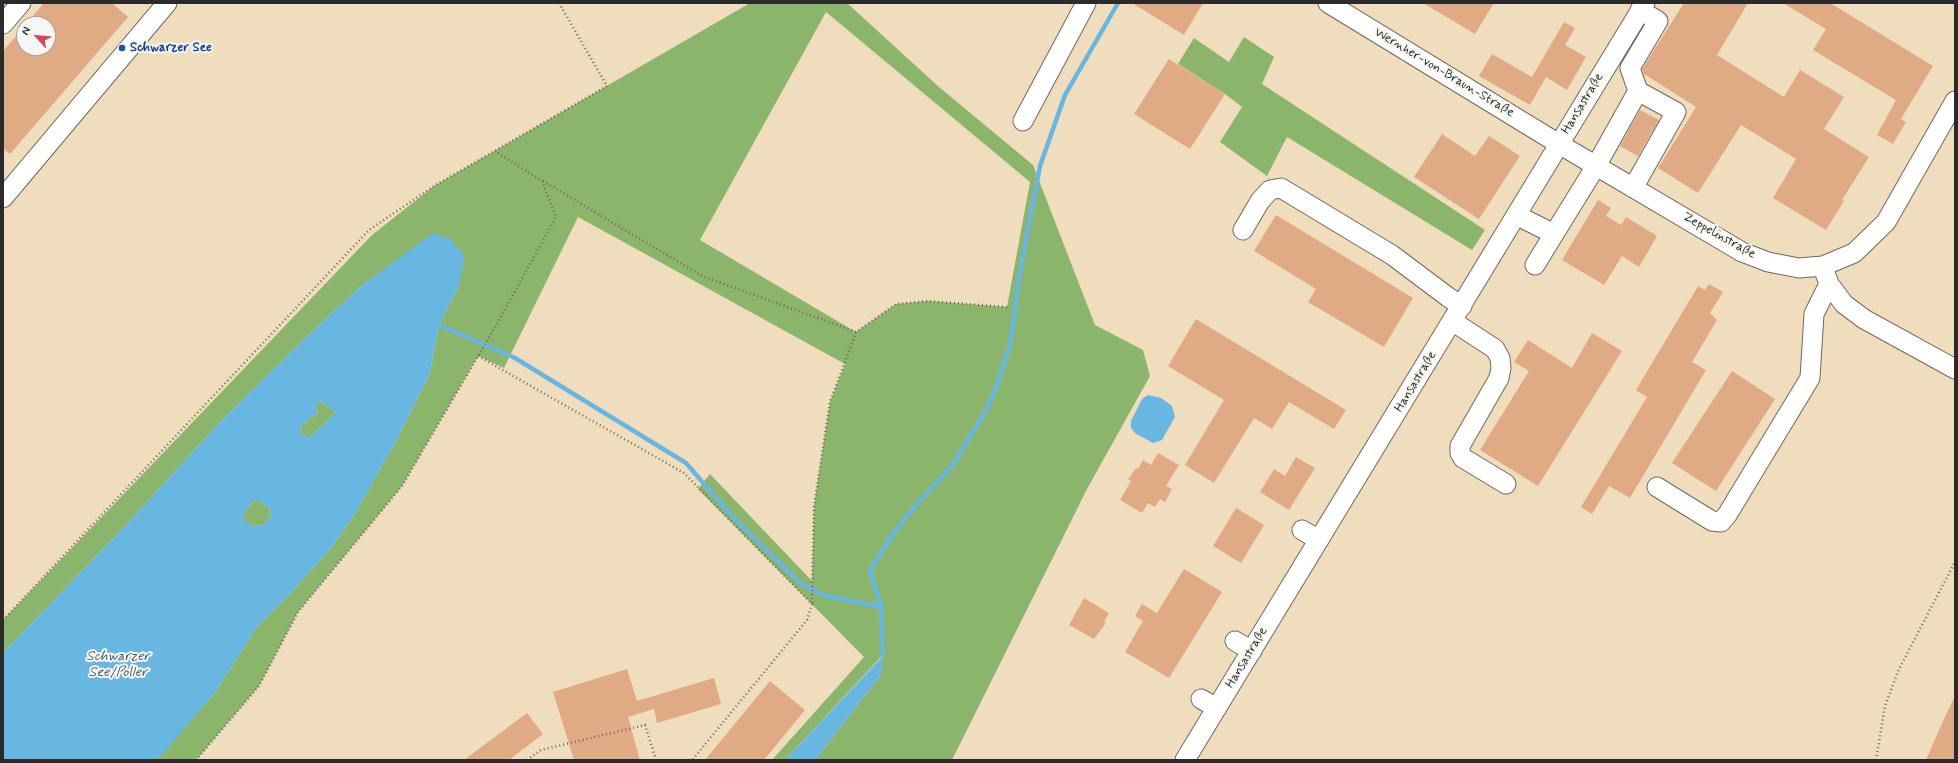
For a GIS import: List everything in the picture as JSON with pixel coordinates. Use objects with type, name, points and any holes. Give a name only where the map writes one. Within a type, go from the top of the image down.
[{"type":"street","points":[[3,24],[21,3]]},
{"type":"street","points":[[4,195],[167,3]]},
{"type":"street","points":[[1023,121],[1086,3]]},
{"type":"street","name":"Wernher-von-Braun-Straße","points":[[1328,3],[1559,144]]},
{"type":"street","points":[[1633,188],[1676,112],[1638,91],[1630,68],[1658,21],[1642,7]]},
{"type":"street","name":"Hansastraße","points":[[1186,760],[1319,540],[1405,383],[1457,313],[1642,7]]},
{"type":"street","points":[[1535,265],[1596,166],[1638,91]]},
{"type":"street","name":"Zeppelinstraße","points":[[1559,144],[1742,252],[1768,262],[1799,268],[1823,266],[1854,253],[1886,222],[1955,101]]},
{"type":"street","points":[[1243,230],[1260,201],[1270,190],[1281,188],[1392,255],[1448,297],[1457,313],[1495,349],[1500,358],[1501,368],[1497,383],[1460,446],[1460,454],[1463,458],[1506,484]]},
{"type":"street","points":[[1516,215],[1554,234]]},
{"type":"street","points":[[1823,266],[1829,284],[1844,304],[1864,319],[1955,369]]},
{"type":"street","points":[[1657,487],[1712,521],[1721,522],[1727,515],[1810,378],[1814,314],[1829,284]]},
{"type":"street","points":[[1302,530],[1319,540]]},
{"type":"street","points":[[1235,641],[1252,651]]},
{"type":"street","points":[[1201,699],[1217,708]]},
{"type":"path","points":[[3,620],[369,230],[434,186],[607,86],[559,3]]},
{"type":"path","points":[[495,151],[542,181],[702,276],[856,332]]},
{"type":"path","points":[[196,760],[259,686],[298,612],[402,486],[490,336],[556,217],[542,181]]},
{"type":"path","points":[[689,760],[693,759],[807,620],[812,604],[814,506],[830,402],[856,332],[896,304],[928,301],[1007,307]]},
{"type":"path","points":[[478,356],[684,473],[812,604]]},
{"type":"path","points":[[1876,760],[1885,706],[1899,669],[1955,562]]},
{"type":"path","points":[[526,760],[541,750],[645,725],[656,760]]},
{"type":"green space","points":[[750,3],[847,3],[939,87],[1033,165],[1095,325],[1143,350],[1150,376],[1087,489],[952,760],[815,760],[881,675],[882,656],[785,760],[772,760],[864,657],[698,489],[710,474],[812,581],[814,506],[830,402],[845,364],[578,217],[504,368],[478,356],[402,486],[298,612],[259,686],[196,760],[153,760],[162,754],[216,691],[257,627],[290,594],[330,549],[355,514],[397,439],[430,373],[439,325],[458,288],[433,234],[361,286],[300,343],[223,419],[127,524],[3,653],[3,620],[372,235],[434,186]],"holes":[[[826,12],[1030,182],[1007,307],[928,301],[896,304],[856,332],[700,240]]]},
{"type":"green space","points":[[1244,37],[1274,57],[1262,84],[1485,230],[1472,250],[1287,137],[1267,176],[1220,142],[1242,107],[1225,94],[1178,64],[1194,38],[1229,62]]},
{"type":"green space","points":[[321,401],[336,413],[311,436],[305,436],[300,433],[301,426],[318,412],[315,406]]},
{"type":"green space","points":[[257,500],[269,508],[271,515],[264,525],[252,526],[244,521],[244,514],[253,501]]},
{"type":"water","name":"Schwarzer See/Poller","points":[[433,233],[449,238],[465,256],[458,288],[439,325],[430,373],[397,439],[355,514],[330,549],[290,594],[257,627],[216,691],[162,755],[153,760],[3,760],[3,653],[127,524],[223,419],[300,343],[361,286]],"holes":[[[321,401],[336,413],[311,436],[305,436],[300,433],[301,426],[318,412],[315,406]],[[257,500],[269,508],[271,515],[264,525],[252,526],[245,521],[244,514],[253,501]]]},
{"type":"water","points":[[1148,395],[1161,398],[1172,406],[1175,417],[1162,440],[1153,443],[1135,433],[1131,428],[1131,421],[1142,399]]},
{"type":"water","points":[[883,656],[881,675],[815,760],[785,760]]},
{"type":"building","points":[[44,3],[112,3],[128,17],[10,154],[3,148],[3,51],[16,36],[16,56],[56,56],[56,16],[33,16]]},
{"type":"building","points":[[1132,3],[1203,3],[1184,35]]},
{"type":"building","points":[[1423,3],[1494,3],[1475,34]]},
{"type":"building","points":[[1684,3],[1748,3],[1717,55],[1784,97],[1800,70],[1844,97],[1824,129],[1869,157],[1842,200],[1844,201],[1826,230],[1773,198],[1796,159],[1741,125],[1698,193],[1658,168],[1696,107],[1644,74],[1642,69]]},
{"type":"building","points":[[1783,3],[1830,3],[1933,66],[1901,119],[1906,122],[1893,144],[1877,135],[1896,100],[1813,50],[1826,29]]},
{"type":"building","points":[[1564,22],[1575,28],[1565,45],[1586,57],[1567,90],[1546,77],[1530,105],[1479,76],[1492,54],[1532,77]]},
{"type":"building","points":[[1169,59],[1225,94],[1190,149],[1134,114]]},
{"type":"building","points":[[1640,110],[1659,120],[1638,156],[1620,146]]},
{"type":"building","points":[[1442,134],[1475,156],[1489,136],[1520,156],[1479,219],[1414,177]]},
{"type":"building","points":[[1598,200],[1611,208],[1606,216],[1621,225],[1626,217],[1657,236],[1639,267],[1622,256],[1604,285],[1562,260]]},
{"type":"building","points":[[1276,215],[1413,298],[1384,347],[1308,302],[1316,289],[1254,251]]},
{"type":"building","points":[[1709,284],[1723,292],[1710,313],[1717,320],[1692,362],[1706,370],[1630,498],[1609,486],[1592,514],[1581,507],[1647,397],[1636,390],[1698,286],[1705,290]]},
{"type":"building","points":[[1196,319],[1346,410],[1334,429],[1289,402],[1272,429],[1254,418],[1214,483],[1185,465],[1224,400],[1168,366]]},
{"type":"building","points":[[1592,333],[1622,351],[1538,486],[1480,450],[1529,371],[1514,362],[1528,340],[1572,368]]},
{"type":"building","points":[[1732,371],[1775,399],[1716,491],[1672,463]]},
{"type":"building","points":[[1158,453],[1179,465],[1166,486],[1172,489],[1165,502],[1160,499],[1155,507],[1148,503],[1142,513],[1120,500],[1131,481],[1128,480],[1136,468],[1138,469],[1143,460],[1151,465]]},
{"type":"building","points":[[1296,457],[1315,468],[1289,510],[1260,492],[1274,469],[1285,476]]},
{"type":"building","points":[[1236,508],[1264,525],[1241,563],[1213,546]]},
{"type":"building","points":[[1184,569],[1222,592],[1169,678],[1125,652],[1143,621],[1135,616],[1142,604],[1157,613]]},
{"type":"building","points":[[1084,598],[1109,613],[1104,622],[1106,623],[1094,639],[1069,625]]},
{"type":"building","points":[[627,669],[637,701],[714,678],[721,704],[657,723],[654,709],[628,717],[640,760],[574,760],[553,692]]},
{"type":"building","points":[[770,681],[805,710],[764,760],[705,760]]},
{"type":"building","points":[[1955,696],[1955,760],[1926,760],[1943,721]]},
{"type":"building","points":[[527,713],[543,734],[509,760],[464,760]]},
{"type":"waterway","points":[[883,656],[881,607],[870,570],[893,534],[916,505],[952,466],[986,411],[997,385],[1010,346],[1019,277],[1040,166],[1065,95],[1118,3]]},
{"type":"waterway","points":[[439,325],[515,358],[686,463],[731,515],[800,583],[823,595],[881,607]]},
{"type":"place","name":"Schwarzer See","points":[[122,48]]}]
